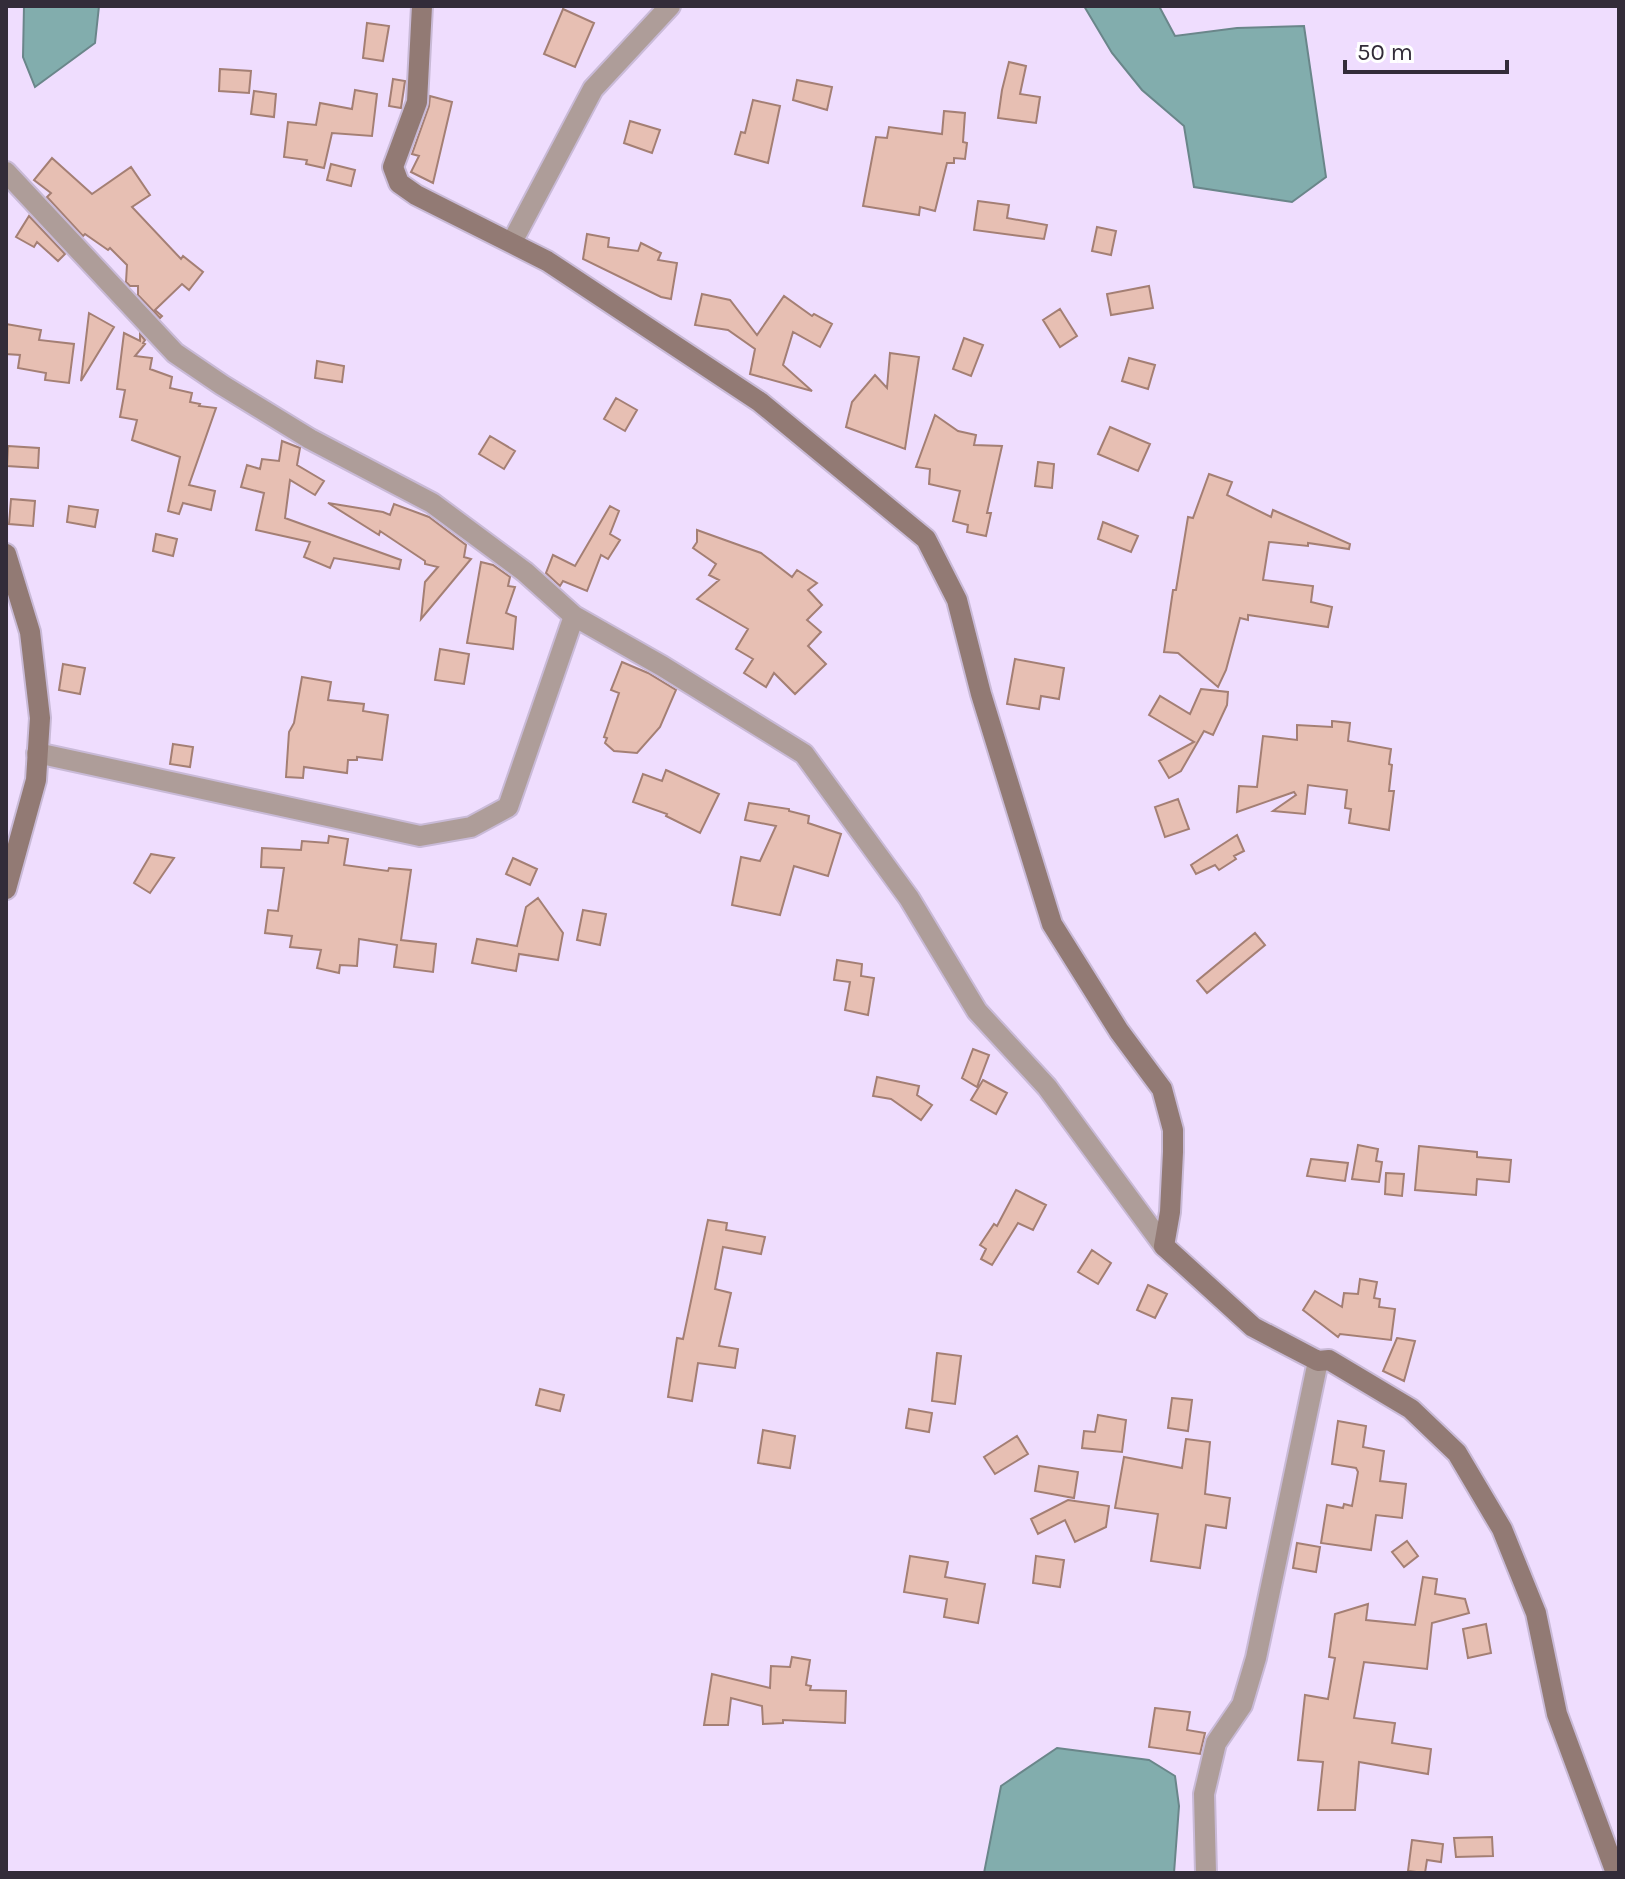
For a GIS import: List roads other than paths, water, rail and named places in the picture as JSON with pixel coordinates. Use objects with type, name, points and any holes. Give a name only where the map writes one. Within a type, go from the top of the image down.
[{"type":"main road","points":[[422,6],[417,102],[393,167],[399,183],[416,195],[547,261],[760,402],[926,539],[957,600],[981,694],[1052,924],[1119,1031],[1162,1089],[1173,1130],[1170,1212],[1164,1246],[1253,1327],[1318,1361],[1329,1360],[1411,1409],[1457,1453],[1502,1529],[1536,1613],[1557,1714],[1616,1873]]},
{"type":"main road","points":[[6,554],[30,632],[40,718],[36,780],[6,889]]},
{"type":"street","points":[[512,242],[593,89],[670,6]]},
{"type":"street","points":[[6,172],[175,353],[310,439],[432,503],[525,572],[574,616],[662,666],[804,754],[909,898],[977,1011],[1047,1087],[1164,1246]]},
{"type":"street","points":[[37,753],[420,836],[471,827],[508,807],[574,616]]},
{"type":"street","points":[[1206,1873],[1204,1794],[1216,1743],[1242,1705],[1256,1658],[1318,1361]]}]
